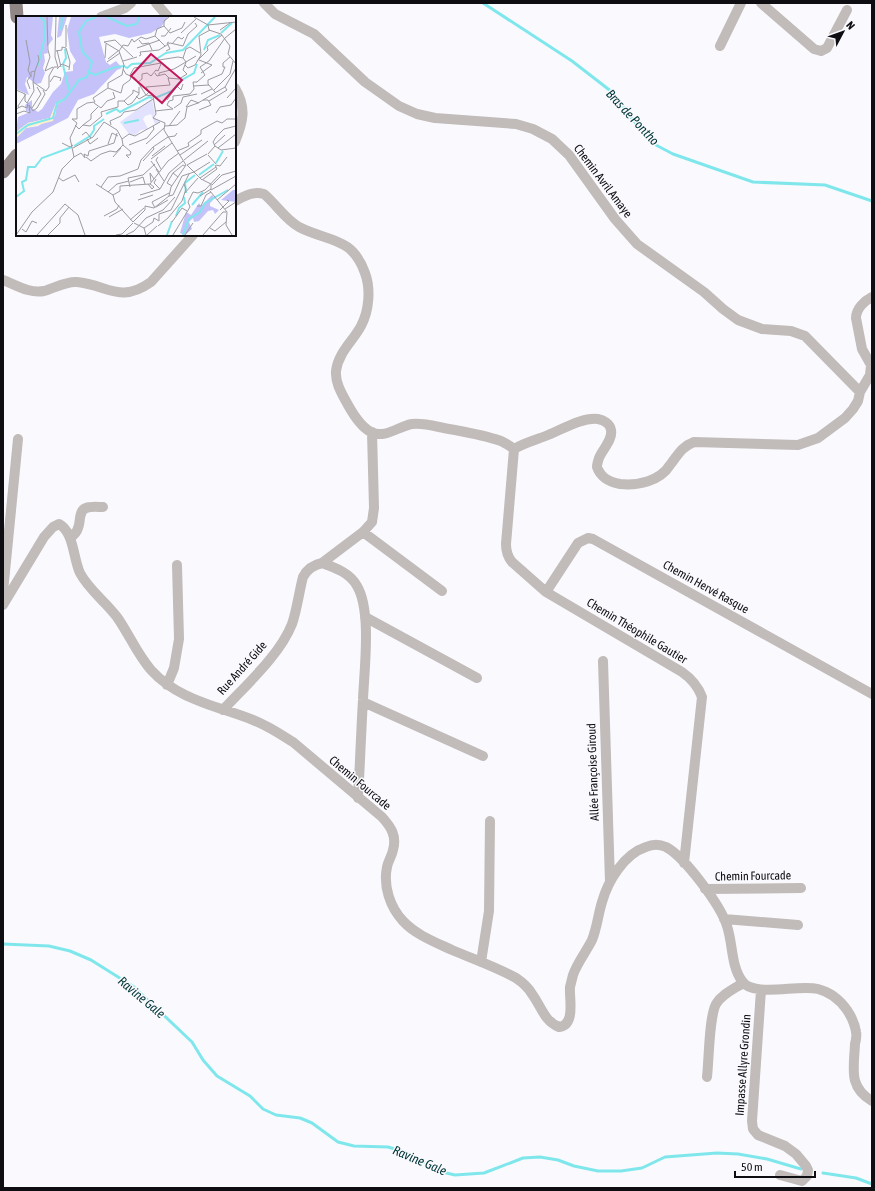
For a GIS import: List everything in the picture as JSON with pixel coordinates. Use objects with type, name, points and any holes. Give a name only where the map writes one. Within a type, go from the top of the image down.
[{"type":"main road","points":[[16,3],[17,16]]},
{"type":"main road","points":[[3,172],[16,156]]},
{"type":"street","points":[[104,16],[125,8],[131,3]]},
{"type":"street","points":[[156,3],[167,16]]},
{"type":"street","name":"Chemin Avril Amaye","points":[[264,3],[275,14],[314,34],[365,82],[399,106],[417,114],[435,118],[516,124],[533,129],[552,139],[569,155],[615,219],[637,244],[704,292],[723,310],[738,320],[762,329],[791,331],[805,336],[860,392]]},
{"type":"street","points":[[720,46],[741,3]]},
{"type":"street","points":[[761,3],[814,49],[821,51],[827,48],[847,10]]},
{"type":"street","points":[[236,90],[240,98],[243,122],[236,140]]},
{"type":"street","points":[[236,200],[253,193],[264,194],[285,216],[299,227],[343,244],[352,250],[359,261],[365,273],[368,286],[366,313],[361,326],[340,358],[336,371],[338,385],[349,407],[355,417],[372,432],[391,432],[412,424],[426,425],[490,438],[502,442],[514,449],[528,441],[582,422],[599,419],[608,424],[611,429],[611,435],[599,458],[597,467],[605,479],[628,485],[637,484],[655,478],[670,467],[680,450],[694,442],[791,446],[798,445],[811,441],[845,418],[853,410],[858,401],[860,392],[869,380],[871,370],[861,344],[856,313],[862,304],[872,297]]},
{"type":"street","points":[[3,280],[34,292],[76,282],[123,294],[134,292],[151,282],[192,236]]},
{"type":"street","name":"Rue André Gide","points":[[223,710],[270,659],[281,643],[292,624],[302,576],[311,567],[322,563],[363,532],[372,522],[374,508],[372,432]]},
{"type":"street","points":[[3,592],[18,438]]},
{"type":"street","name":"Chemin Théophile Gautier","points":[[514,449],[506,551],[512,562],[546,592],[682,672],[699,689],[702,697],[684,863]]},
{"type":"street","points":[[3,605],[48,532],[59,524],[64,528],[70,538],[76,533],[79,526],[80,514],[82,510],[87,508],[103,507]]},
{"type":"street","points":[[363,532],[442,590]]},
{"type":"street","name":"Chemin Fourcade","points":[[70,538],[76,564],[86,583],[117,618],[144,662],[159,678],[196,700],[252,720],[279,733],[293,742],[387,823],[393,832],[394,839],[393,850],[387,866],[387,888],[394,910],[402,920],[414,931],[436,943],[510,975],[521,982],[532,994],[550,1022],[559,1027],[563,1027],[570,1016],[570,987],[574,974],[592,940],[602,901],[610,882],[620,867],[632,854],[643,847],[650,845],[658,844],[667,848],[684,863],[705,889],[724,919],[730,937],[736,970],[743,983]]},
{"type":"street","name":"Chemin Hervé Rasque","points":[[546,592],[578,543],[588,538],[594,539],[872,694]]},
{"type":"street","points":[[322,563],[344,573],[353,580],[361,594],[365,617],[366,644],[358,798]]},
{"type":"street","points":[[167,684],[174,668],[179,640],[177,564]]},
{"type":"street","points":[[365,617],[477,678]]},
{"type":"street","name":"Allée Françoise Giroud","points":[[603,661],[610,882]]},
{"type":"street","points":[[363,702],[483,756]]},
{"type":"street","points":[[481,962],[489,911],[490,821]]},
{"type":"street","name":"Chemin Fourcade","points":[[705,889],[801,888]]},
{"type":"street","points":[[724,919],[798,925]]},
{"type":"street","points":[[707,1077],[712,1013],[717,1003],[724,995],[743,983],[752,989],[762,990],[805,987],[818,989],[829,993],[840,1001],[848,1011],[856,1032],[853,1070],[855,1083],[860,1091],[872,1101]]},
{"type":"street","name":"Impasse Allyre Grondin","points":[[762,990],[752,1121],[753,1129],[763,1138],[791,1150],[803,1160],[808,1170],[808,1176],[802,1181],[780,1175]]},
{"type":"waterway","name":"Bras de Pontho","points":[[483,3],[572,61],[612,92],[640,129],[654,144],[673,154],[753,182],[825,185],[872,201]]},
{"type":"waterway","name":"Ravine Gale","points":[[3,944],[49,946],[70,951],[91,960],[134,987],[192,1042],[203,1060],[217,1076],[250,1096],[263,1109],[276,1115],[300,1118],[312,1123],[338,1142],[354,1146],[388,1147],[405,1152],[442,1172],[455,1175],[484,1173],[523,1158],[540,1157],[558,1160],[574,1166],[598,1171],[621,1171],[642,1168],[665,1157],[717,1153],[738,1154],[767,1159],[801,1169]]},
{"type":"waterway","name":"Ravine Gale","points":[[823,1173],[856,1178],[872,1184]]}]
